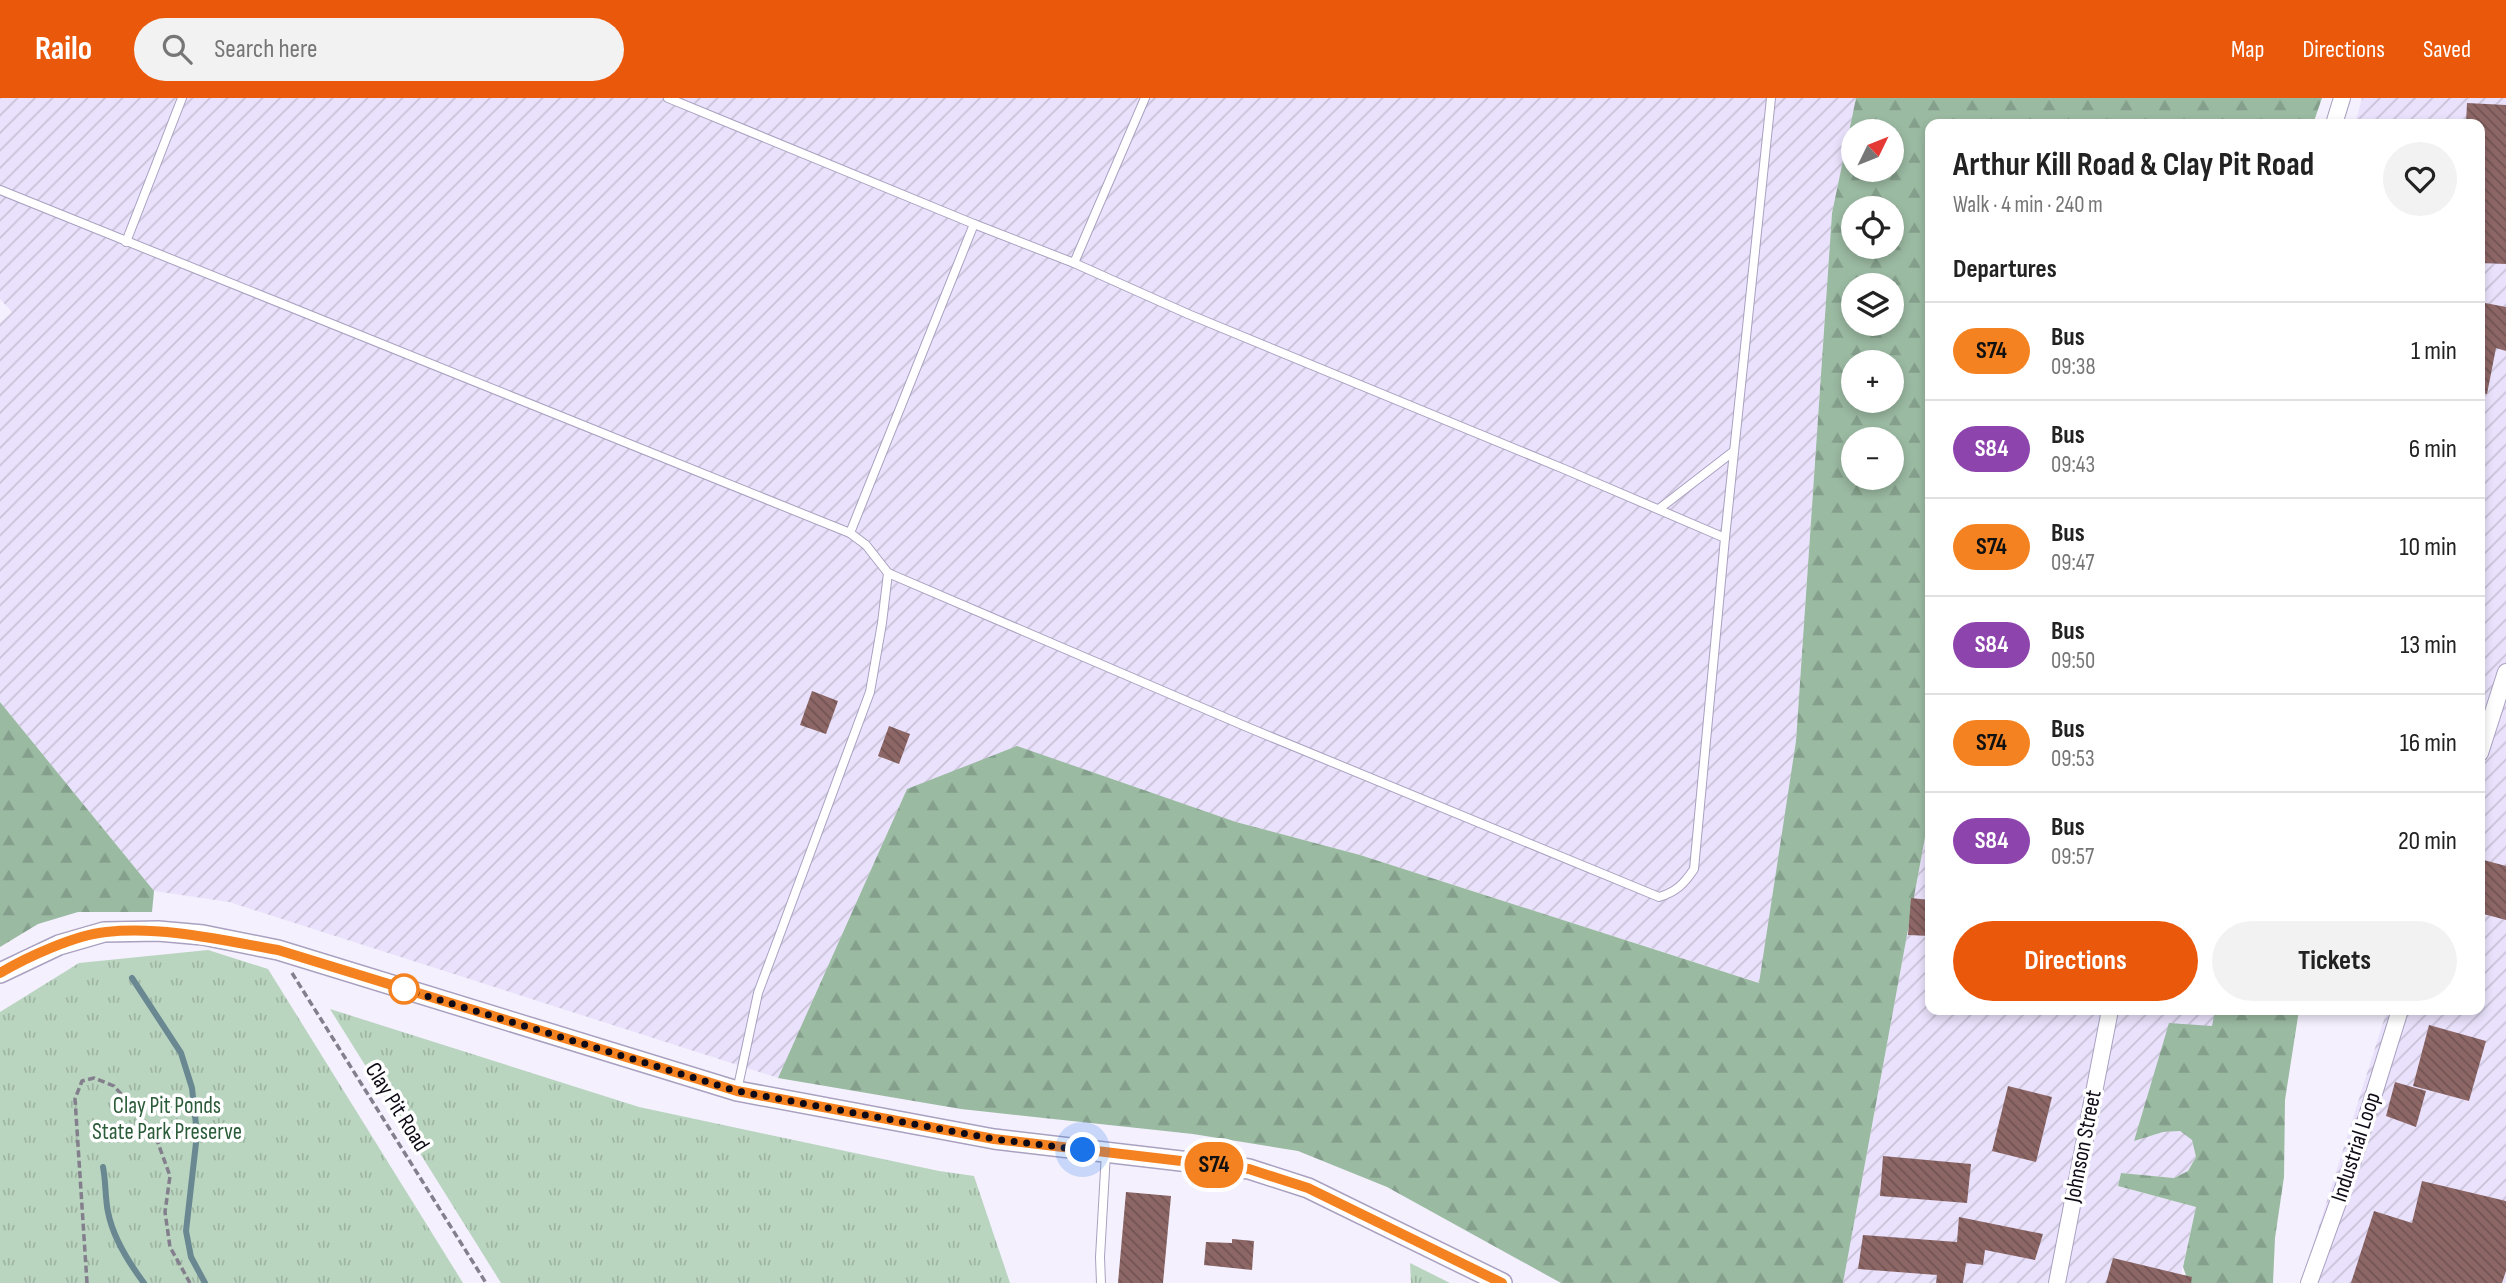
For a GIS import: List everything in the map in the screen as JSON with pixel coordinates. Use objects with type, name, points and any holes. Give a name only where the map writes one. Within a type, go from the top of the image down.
[{"type":"street","points":[[2336,119],[2342,98]]},
{"type":"street","points":[[2485,737],[2506,672]]},
{"type":"street","points":[[0,972],[60,945],[104,932],[159,931],[203,935],[278,950],[737,1091],[994,1139],[1249,1169],[1308,1188],[1502,1283]]},
{"type":"street","name":"Johnson Street","points":[[2057,1283],[2109,1015]]},
{"type":"street","name":"Industrial Loop","points":[[2309,1283],[2354,1158],[2398,1015]]},
{"type":"lane","points":[[125,242],[182,98]]},
{"type":"lane","points":[[668,98],[1074,263],[1200,319],[1725,538]]},
{"type":"lane","points":[[1074,263],[1145,98]]},
{"type":"lane","points":[[0,190],[850,533],[866,545],[887,573],[1247,727],[1659,897],[1672,893],[1684,884],[1694,869],[1771,98]]},
{"type":"lane","points":[[850,533],[974,224]]},
{"type":"lane","points":[[1659,509],[1734,451]]},
{"type":"lane","points":[[737,1091],[758,993],[870,692],[883,623],[887,573]]},
{"type":"lane","points":[[1101,1283],[1106,1153]]},
{"type":"path","name":"Clay Pit Road","points":[[278,950],[486,1283]]},
{"type":"path","points":[[87,1283],[75,1099],[82,1082],[94,1078],[114,1087],[154,1132],[170,1176],[165,1212],[170,1247],[190,1283]]},
{"type":"shaded area","points":[[0,98],[1856,98],[1852,119],[1841,119],[1841,170],[1832,213],[1796,741],[1760,983],[1360,855],[1236,822],[907,789],[778,1078],[229,902],[154,891],[0,702],[0,323],[12,312],[0,299]]},
{"type":"shaded area","points":[[2362,98],[2506,98],[2506,1283],[2301,1283],[2385,1015],[2485,1015],[2485,119],[2356,119]]},
{"type":"shaded area","points":[[1925,837],[1925,1015],[2214,1015],[2213,1026],[2134,1140],[2163,1132],[2180,1131],[2192,1140],[2196,1157],[2188,1171],[2174,1178],[2121,1173],[2118,1186],[2196,1207],[2179,1283],[1843,1283]]},
{"type":"green space","points":[[1856,98],[2322,98],[2315,119],[1925,119],[1925,837],[1843,1283],[1561,1283],[1387,1187],[1298,1151],[1193,1134],[961,1109],[778,1078],[907,789],[1017,746],[1236,822],[1360,855],[1759,983],[1796,741],[1832,213],[1841,170],[1841,182],[1904,182],[1904,119],[1852,119]]},
{"type":"green space","points":[[0,702],[154,891],[152,912],[78,912],[38,924],[0,947]]},
{"type":"green space","name":"Clay Pit Ponds State Park Preserve","points":[[208,950],[268,969],[463,1283],[0,1283],[0,1012],[79,963]]},
{"type":"green space","points":[[330,1009],[639,1107],[939,1171],[974,1176],[1010,1283],[501,1283]]},
{"type":"green space","points":[[2214,1015],[2298,1015],[2285,1100],[2284,1177],[2275,1238],[2273,1283],[2189,1283],[2183,1267],[2196,1207],[2118,1186],[2121,1173],[2174,1178],[2188,1171],[2196,1157],[2192,1140],[2180,1131],[2163,1132],[2134,1141],[2169,1023],[2212,1026]]},
{"type":"green space","points":[[1410,1263],[1450,1283],[1411,1283]]},
{"type":"building","points":[[2467,103],[2506,105],[2506,264],[2485,263],[2485,119],[2466,119]]},
{"type":"building","points":[[2485,303],[2506,307],[2506,351],[2496,348],[2487,394]]},
{"type":"building","points":[[812,691],[838,701],[826,734],[800,725]]},
{"type":"building","points":[[889,726],[910,734],[899,764],[878,756]]},
{"type":"building","points":[[2485,860],[2506,866],[2506,920],[2485,914]]},
{"type":"building","points":[[1911,898],[1925,899],[1925,936],[1908,935]]},
{"type":"building","points":[[2429,1025],[2486,1041],[2469,1101],[2413,1086]]},
{"type":"building","points":[[2395,1082],[2426,1091],[2416,1127],[2386,1116]]},
{"type":"building","points":[[2008,1086],[2052,1097],[2036,1162],[1992,1151]]},
{"type":"building","points":[[1883,1156],[1971,1164],[1967,1203],[1880,1196]]},
{"type":"building","points":[[2422,1181],[2506,1201],[2506,1271],[2502,1283],[2351,1283],[2374,1211],[2412,1223]]},
{"type":"building","points":[[1126,1192],[1171,1196],[1163,1283],[1118,1283]]},
{"type":"building","points":[[1959,1217],[2043,1234],[2035,1260],[1985,1250],[1983,1265],[1966,1263],[1963,1283],[1936,1283],[1937,1275],[1858,1269],[1863,1235],[1957,1242]]},
{"type":"building","points":[[1232,1239],[1254,1241],[1252,1270],[1204,1265],[1206,1242],[1232,1243]]},
{"type":"building","points":[[2113,1258],[2192,1277],[2191,1283],[2106,1283]]},
{"type":"waterway","points":[[132,978],[181,1053],[192,1088],[197,1134],[186,1231],[191,1257],[205,1283]]},
{"type":"waterway","points":[[103,1167],[110,1222],[127,1259],[144,1283]]},
{"type":"bus line","name":"S74","points":[[0,973],[60,945],[104,932],[159,931],[203,935],[278,950],[737,1091],[994,1139],[1249,1169],[1308,1188],[1502,1283]]},
{"type":"route","points":[[404,989],[737,1091],[994,1139],[1083,1150]]}]
